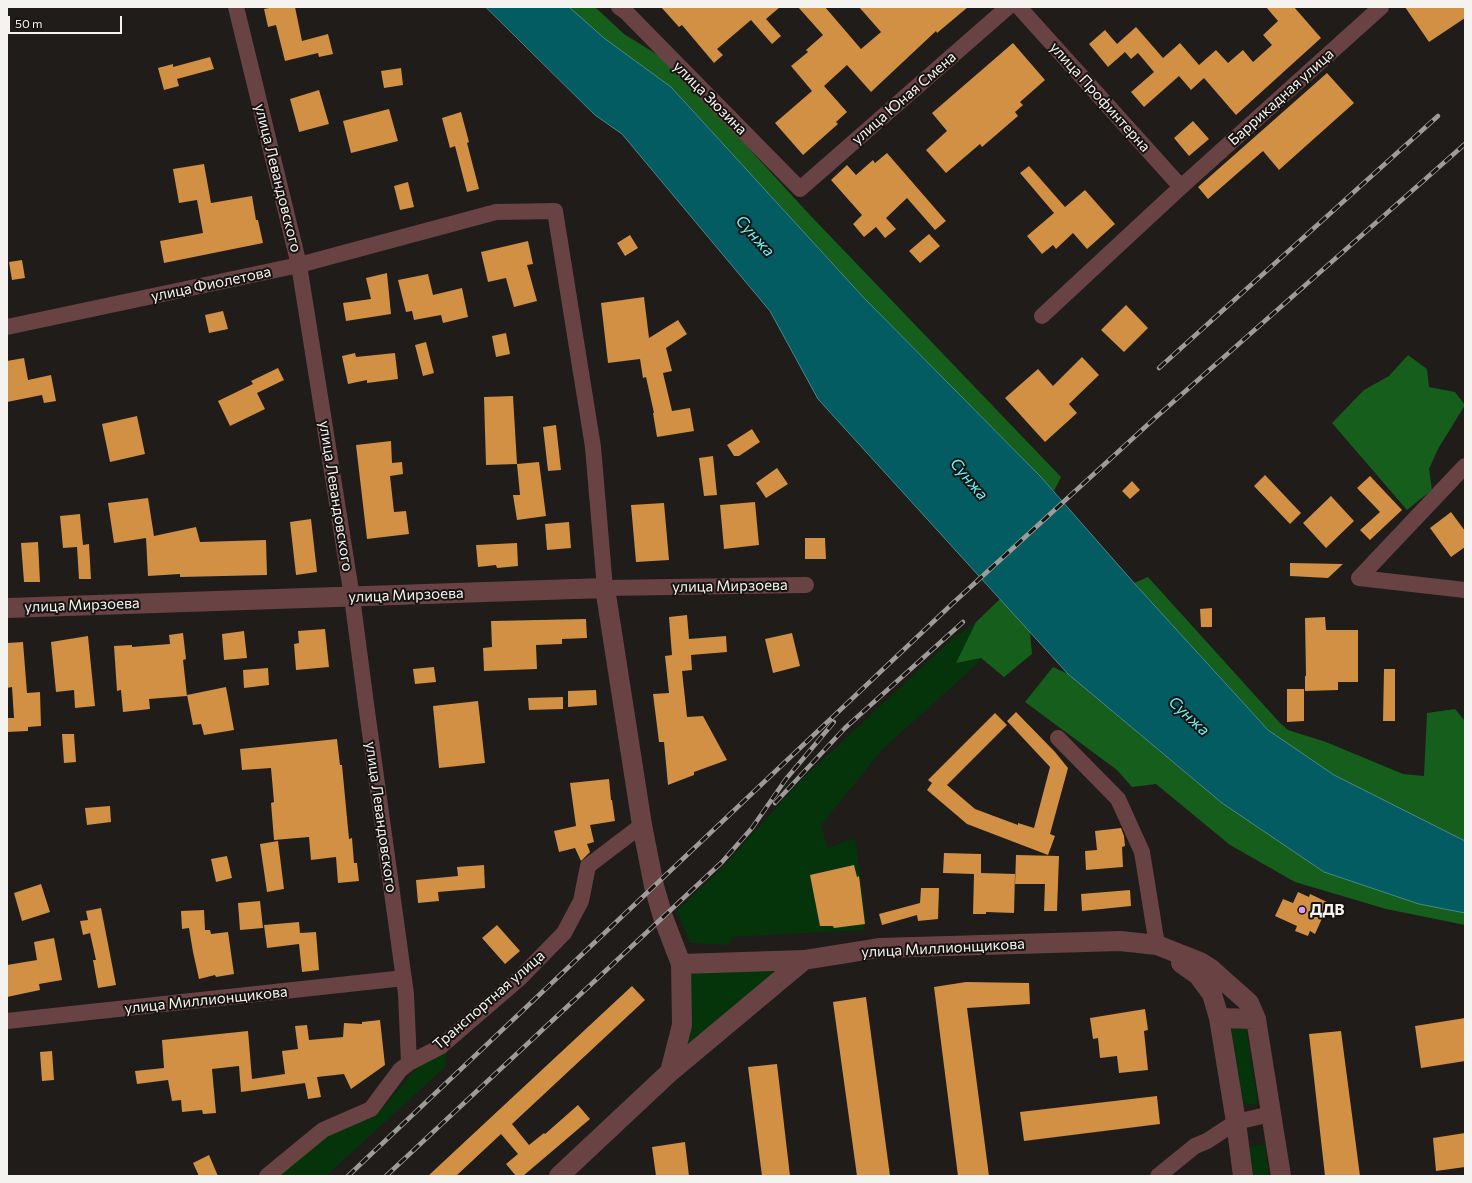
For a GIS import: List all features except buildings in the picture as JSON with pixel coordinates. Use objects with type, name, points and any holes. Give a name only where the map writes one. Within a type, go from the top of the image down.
[{"type":"street","name":"улица Левандовского","points":[[236,7],[299,265],[352,597],[406,994],[409,1063]]},
{"type":"street","name":"улица Зюзина","points":[[619,7],[626,12],[800,189]]},
{"type":"street","name":"улица Юная Смена","points":[[800,189],[1008,7]]},
{"type":"street","name":"улица Профинтерна","points":[[1019,7],[1181,186]]},
{"type":"street","name":"Баррикадная улица","points":[[1042,316],[1181,186],[1381,7]]},
{"type":"street","name":"улица Фиолетова","points":[[7,327],[299,265],[496,212],[555,211],[593,447],[605,588]]},
{"type":"street","points":[[1465,466],[1359,578],[1465,590]]},
{"type":"street","name":"улица Мирзоева","points":[[7,608],[605,588],[806,585]]},
{"type":"street","points":[[605,588],[642,825],[654,886],[663,917],[681,964],[682,1025],[670,1072]]},
{"type":"street","points":[[1058,738],[1118,798],[1142,852],[1157,945],[1198,975],[1212,994],[1219,1018],[1243,1176]]},
{"type":"street","name":"Транспортная улица","points":[[267,1176],[323,1130],[371,1109],[400,1070],[409,1063],[440,1047],[520,978],[564,933],[580,901],[588,866],[642,825]]},
{"type":"street","name":"улица Миллионщикова","points":[[681,964],[804,960],[879,948],[1120,941],[1157,945]]},
{"type":"street","points":[[1157,945],[1200,962],[1250,1003],[1256,1019],[1281,1176]]},
{"type":"street","points":[[559,1176],[670,1072],[804,960]]},
{"type":"street","name":"улица Миллионщикова","points":[[7,1021],[404,978]]},
{"type":"street","points":[[1219,1018],[1256,1019]]},
{"type":"street","points":[[1158,1176],[1196,1146],[1207,1141],[1236,1122],[1271,1114]]},
{"type":"green space","points":[[569,7],[595,7],[624,34],[666,60],[691,85],[808,213],[1061,477],[1054,491],[864,298],[671,87],[604,38]]},
{"type":"green space","points":[[1408,355],[1427,369],[1429,387],[1455,392],[1465,405],[1438,449],[1429,469],[1432,490],[1407,510],[1332,423],[1364,390],[1389,376]]},
{"type":"green space","points":[[1148,577],[1288,730],[1326,742],[1403,774],[1424,776],[1427,713],[1455,709],[1465,721],[1465,841],[1334,775],[1268,730],[1134,583]]},
{"type":"green space","points":[[1000,599],[1030,632],[1032,654],[1004,677],[981,658],[956,663],[976,622]]},
{"type":"green space","points":[[976,622],[957,663],[981,658],[976,665],[883,749],[821,825],[828,848],[855,838],[866,919],[863,930],[731,937],[729,945],[690,943],[677,911],[724,866],[803,778],[951,640]]},
{"type":"green space","points":[[1053,667],[1068,674],[1222,803],[1324,872],[1419,904],[1465,913],[1465,925],[1386,909],[1295,882],[1230,845],[1156,784],[1132,787],[1117,770],[1025,702]]},
{"type":"green space","points":[[804,960],[670,1072],[681,964]]},
{"type":"green space","points":[[1246,1026],[1258,1103],[1243,1105],[1231,1029]]},
{"type":"green space","points":[[447,1051],[445,1067],[326,1176],[279,1176],[327,1136],[377,1114],[417,1068]]},
{"type":"green space","points":[[1265,1144],[1269,1176],[1253,1176],[1249,1147]]},
{"type":"water","name":"Сунжа","points":[[486,7],[569,7],[604,38],[671,87],[864,298],[1041,477],[1134,583],[1268,730],[1334,775],[1465,841],[1465,913],[1419,904],[1324,872],[1222,803],[1068,674],[818,399],[770,311],[622,134],[595,115]]},
{"type":"railway","points":[[1159,368],[1438,116]]},
{"type":"railway","points":[[348,1176],[952,604],[1155,418],[1465,144]]},
{"type":"railway","points":[[775,803],[845,728],[963,622]]},
{"type":"railway","points":[[386,1176],[722,862],[752,828],[786,779],[834,722]]},
{"type":"place","name":"ДДВ","points":[[1302,910]]}]
